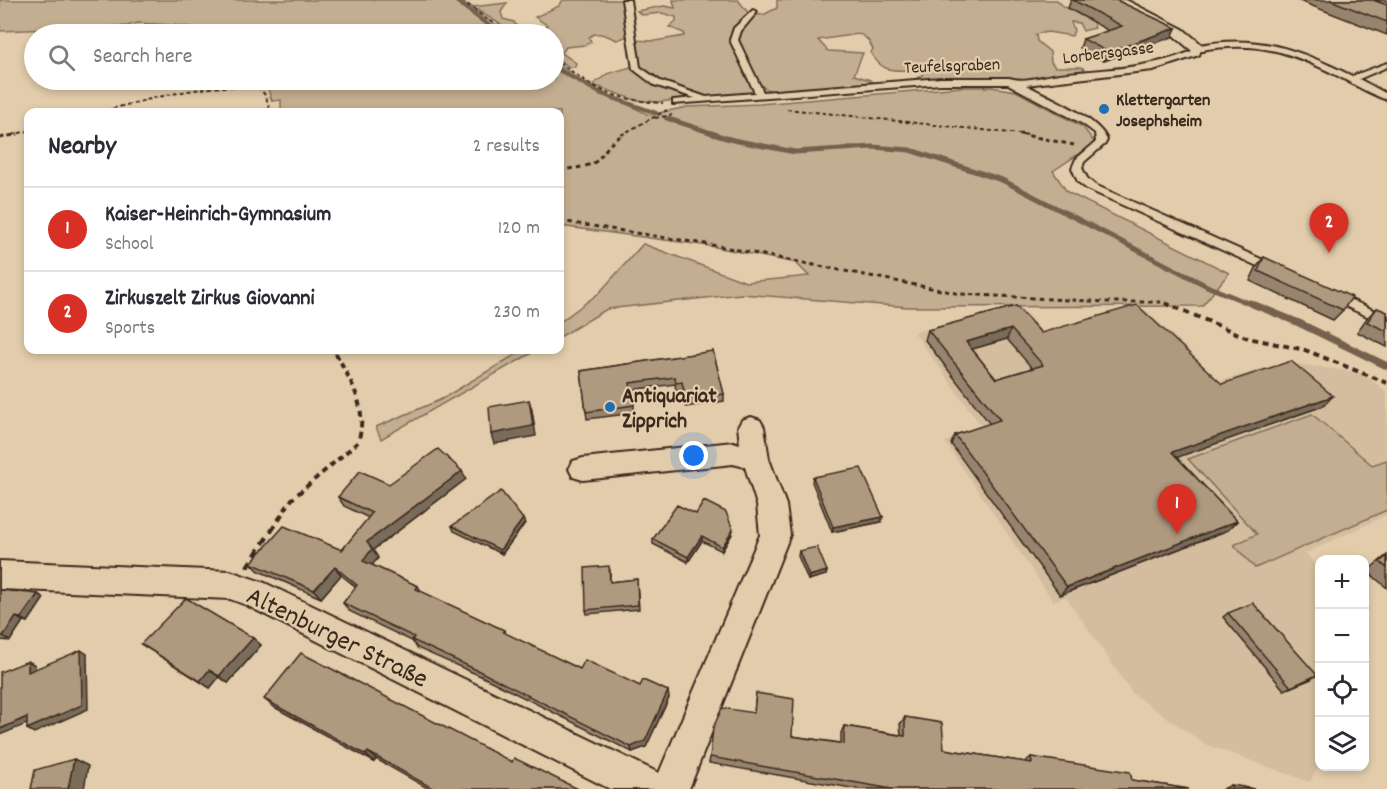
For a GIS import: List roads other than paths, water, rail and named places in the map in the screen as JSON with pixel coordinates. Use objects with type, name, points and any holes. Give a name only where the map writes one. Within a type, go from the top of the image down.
[{"type":"street","name":"Lorbersgasse","points":[[1115,0],[1178,32],[1198,48]]},
{"type":"street","points":[[671,789],[774,535],[771,501],[765,479],[755,459],[751,427]]},
{"type":"street","points":[[583,469],[714,454],[733,453],[755,459]]},
{"type":"street","name":"Altenburger Straße","points":[[0,575],[230,585],[254,593],[620,775],[653,789]]},
{"type":"lane","points":[[626,0],[636,67],[641,75],[654,82],[710,99]]},
{"type":"lane","points":[[753,12],[737,30],[734,40],[760,95]]},
{"type":"lane","name":"Lorbersgasse","points":[[1018,84],[1165,65],[1196,53],[1198,48],[1240,43],[1269,47],[1303,57],[1387,97]]},
{"type":"lane","points":[[1350,80],[1385,65]]},
{"type":"lane","name":"Teufelsgraben","points":[[676,102],[966,79],[1018,84],[1095,128],[1102,140],[1080,161],[1077,168],[1082,180],[1091,187],[1291,277]]},
{"type":"lane","points":[[1321,291],[1387,321]]},
{"type":"waterway","points":[[455,0],[487,24]]},
{"type":"waterway","points":[[564,73],[602,94],[656,113]]},
{"type":"waterway","points":[[666,118],[718,135]]},
{"type":"waterway","points":[[713,134],[795,152],[873,147],[910,150],[1002,180],[1209,287],[1253,305]]},
{"type":"waterway","points":[[1250,303],[1299,323],[1387,366]]},
{"type":"place","name":"Klettergarten Josephsheim","points":[[1104,109]]},
{"type":"place","name":"Zirkuszelt Zirkus Giovanni","points":[[1329,253]]},
{"type":"place","name":"Antiquariat Zipprich","points":[[610,407]]},
{"type":"place","name":"Kaiser-Heinrich-Gymnasium","points":[[1177,534]]}]
